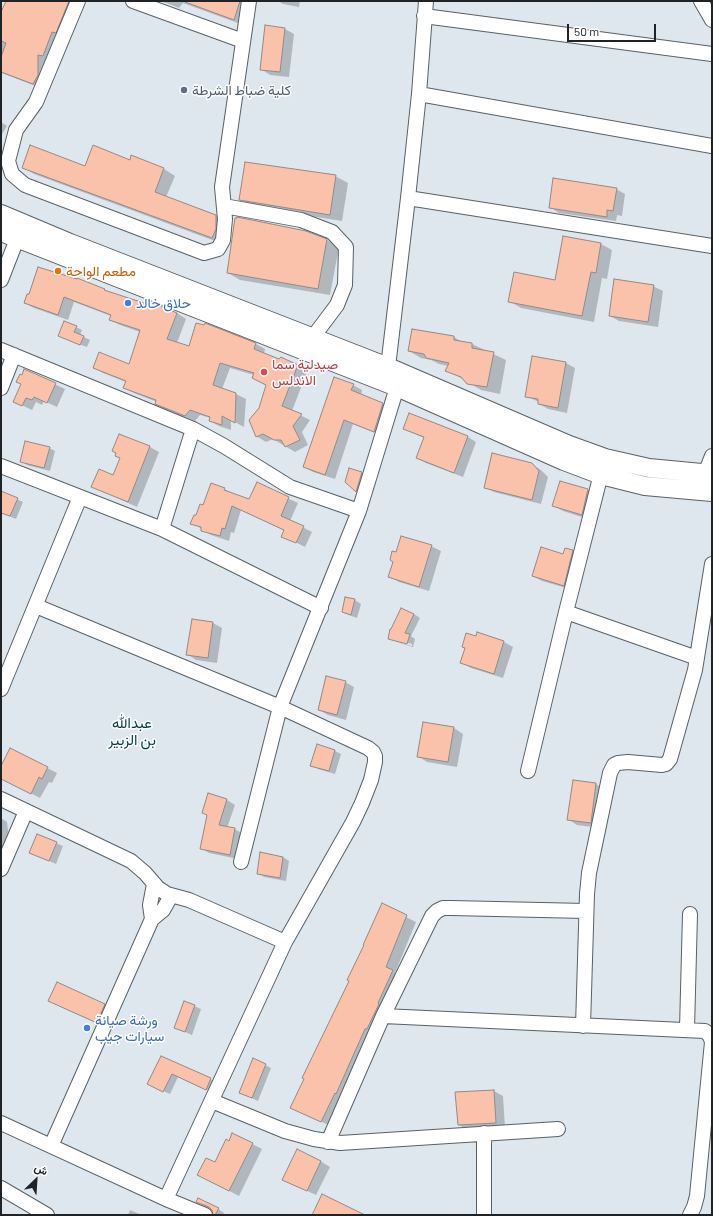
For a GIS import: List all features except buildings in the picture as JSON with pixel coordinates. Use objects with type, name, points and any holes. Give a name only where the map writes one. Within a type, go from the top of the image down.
[{"type":"main road","points":[[1,214],[311,345],[397,387],[564,461],[603,467],[649,468],[708,474]]},
{"type":"main road","points":[[9,235],[311,345],[388,367],[569,445],[603,467],[645,486],[712,492]]},
{"type":"street","points":[[78,1],[36,102],[16,130],[8,161],[12,174],[25,185],[204,253],[218,249],[223,240],[225,219],[222,187],[249,1]]},
{"type":"street","points":[[133,1],[243,41]]},
{"type":"street","points":[[388,367],[419,94],[426,1]]},
{"type":"street","points":[[701,1],[712,20]]},
{"type":"street","points":[[424,16],[712,54]]},
{"type":"street","points":[[419,94],[712,146]]},
{"type":"street","points":[[408,198],[712,246]]},
{"type":"street","points":[[224,206],[302,220],[332,232],[346,247],[345,285],[337,305],[311,345]]},
{"type":"street","points":[[1,280],[9,235]]},
{"type":"street","points":[[1,350],[193,430],[230,450],[290,487],[359,511]]},
{"type":"street","points":[[1,388],[14,355]]},
{"type":"street","points":[[241,862],[280,707],[359,511],[397,387]]},
{"type":"street","points":[[162,529],[193,430]]},
{"type":"street","points":[[708,474],[712,456]]},
{"type":"street","points":[[1,466],[162,529],[320,608]]},
{"type":"street","points":[[528,771],[603,467]]},
{"type":"street","points":[[1,689],[80,497]]},
{"type":"street","points":[[583,1026],[586,912],[589,873],[610,773],[614,765],[618,762],[662,765],[666,764],[670,759],[695,670],[712,564]]},
{"type":"street","points":[[36,606],[280,707],[368,748],[375,756],[371,780],[353,822],[285,942],[166,1199]]},
{"type":"street","points":[[566,612],[697,658]]},
{"type":"street","points":[[1,799],[130,861],[145,873],[162,892],[171,896],[189,900],[285,942]]},
{"type":"street","points":[[1,869],[26,811]]},
{"type":"street","points":[[152,919],[150,905],[154,884]]},
{"type":"street","points":[[51,1146],[152,919],[163,910],[171,896]]},
{"type":"street","points":[[328,1142],[383,1016],[432,916],[437,911],[443,908],[451,908],[586,912]]},
{"type":"street","points":[[687,1029],[690,914]]},
{"type":"street","points":[[383,1016],[705,1031],[710,1036],[712,1042],[697,1196],[690,1215]]},
{"type":"street","points":[[212,1101],[285,1131],[328,1142],[352,1143],[558,1129]]},
{"type":"street","points":[[1,1123],[200,1214]]},
{"type":"street","points":[[484,1133],[484,1215]]},
{"type":"street","points":[[1,1188],[47,1215]]},
{"type":"place","name":"كلية ضباط الشرطة","points":[[184,90]]},
{"type":"place","name":"مطعم الواحة","points":[[58,271]]},
{"type":"place","name":"حلاق خالد","points":[[128,303]]},
{"type":"place","name":"صيدلية سما الاندلس","points":[[264,372]]},
{"type":"place","name":"ورشة صيانة سيارات جيب","points":[[87,1028]]},
{"type":"district","name":"عبدالله بن الزبير","points":[[132,732]]}]
